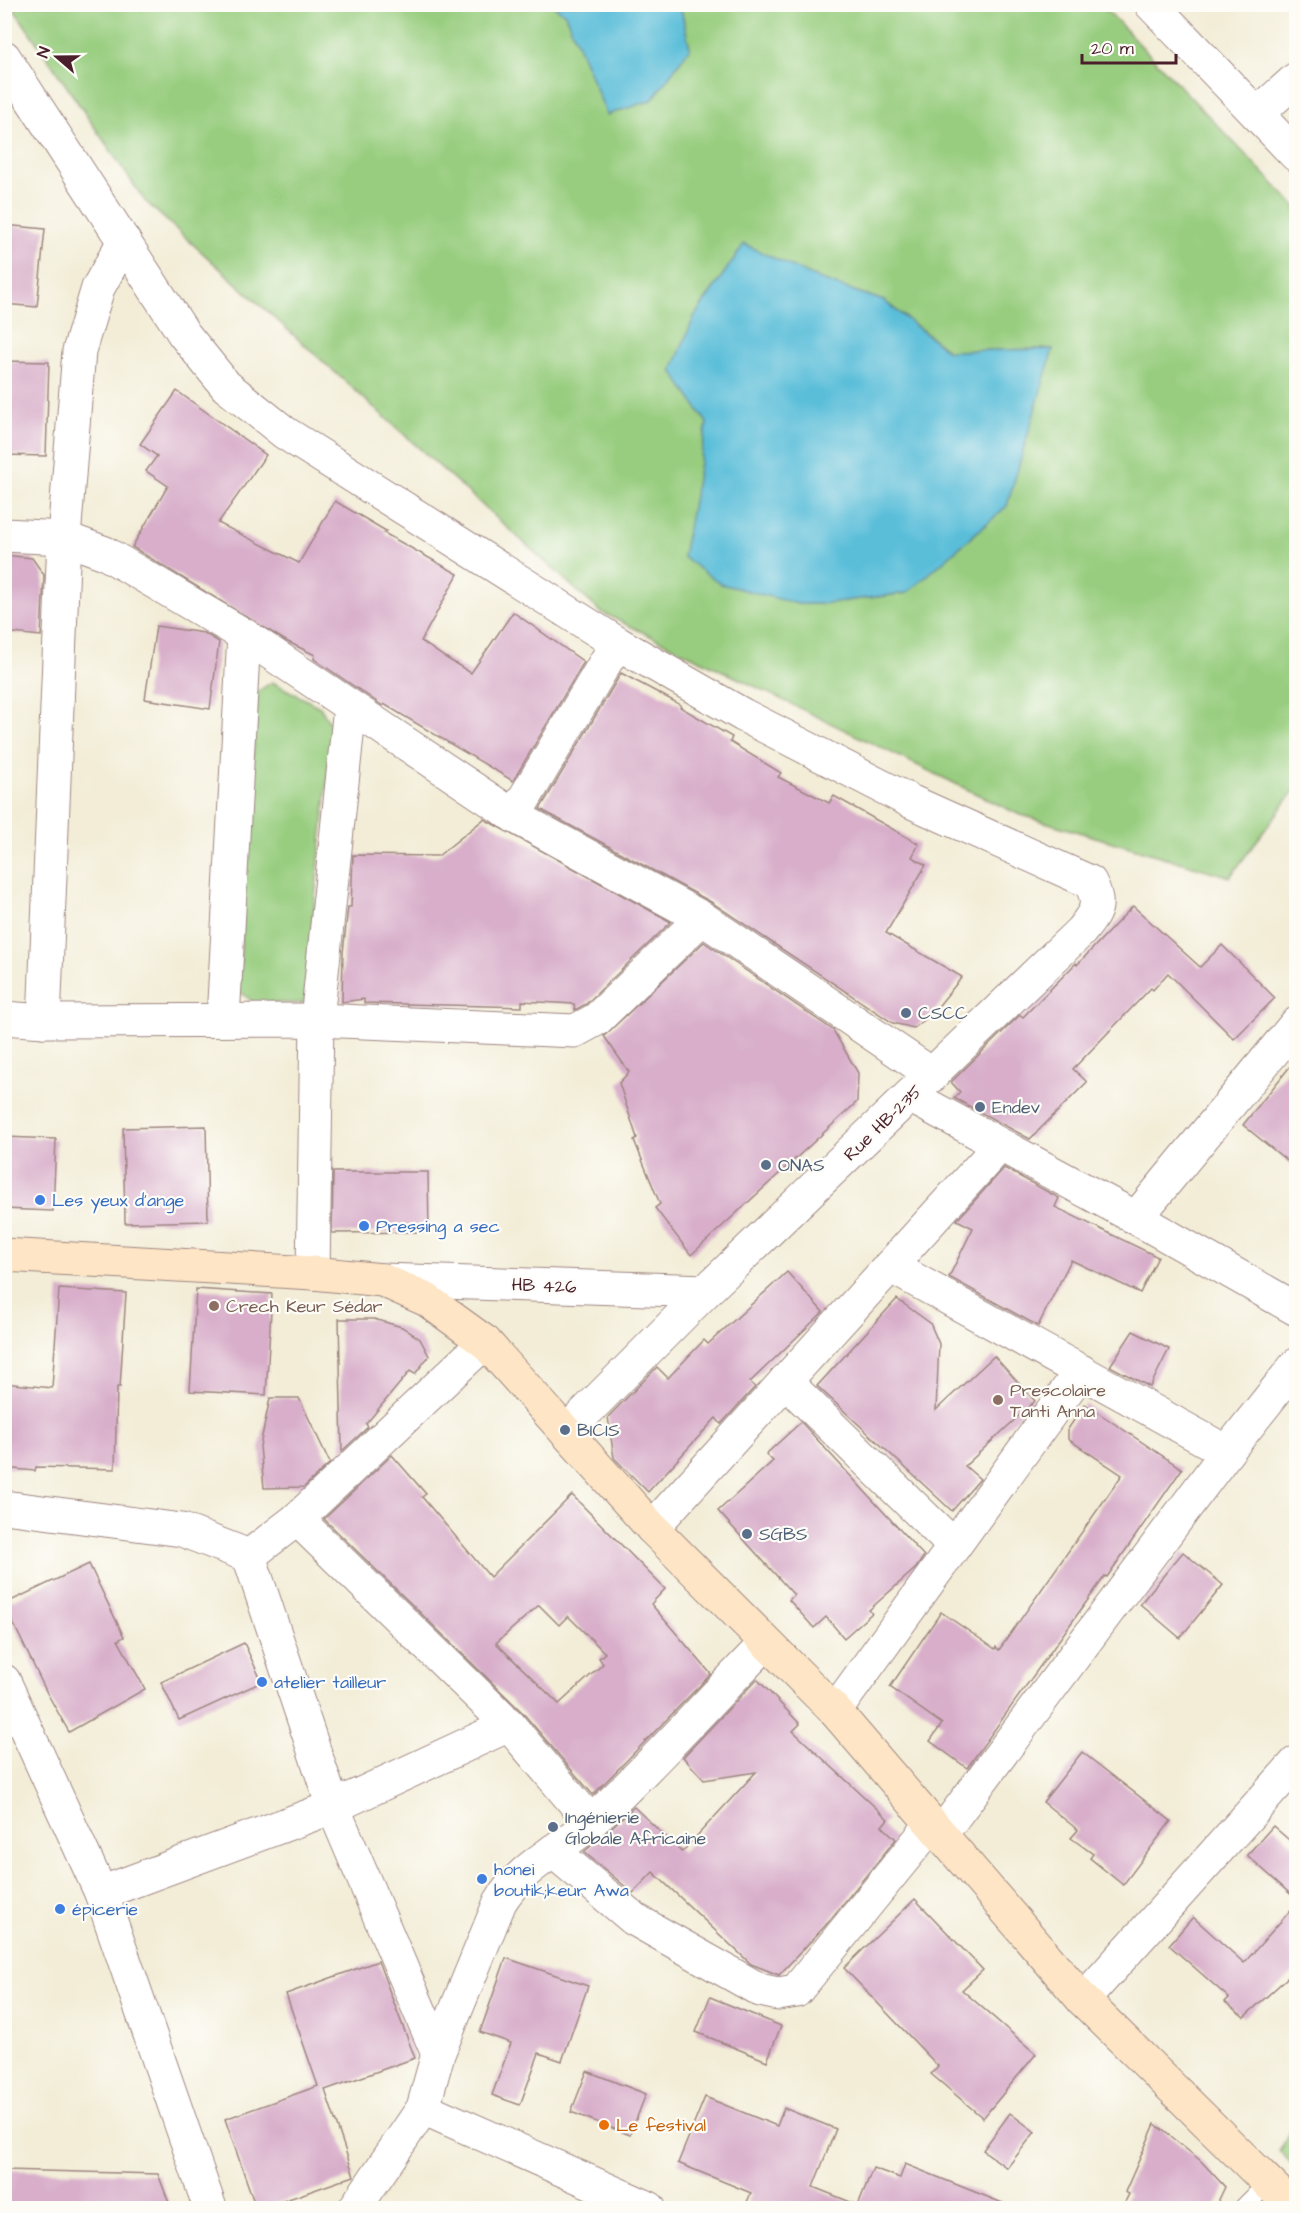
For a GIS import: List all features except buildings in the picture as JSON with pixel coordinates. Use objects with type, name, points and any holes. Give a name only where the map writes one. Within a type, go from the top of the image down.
[{"type":"street","points":[[1151,4],[1296,155]]},
{"type":"street","points":[[4,57],[184,334],[226,386],[285,433],[616,643],[514,816]]},
{"type":"street","points":[[1257,114],[1296,79]]},
{"type":"street","points":[[44,1021],[64,538],[79,351],[98,288],[124,241]]},
{"type":"street","points":[[4,535],[64,538],[105,553],[244,635],[514,816],[702,918],[1000,1145],[1136,1218],[1296,1309]]},
{"type":"street","points":[[223,1020],[244,635]]},
{"type":"street","name":"Rue HB-235","points":[[566,1432],[706,1292],[1081,931],[1095,913],[1098,896],[1090,882],[912,802],[743,714],[616,643]]},
{"type":"street","points":[[313,1273],[317,1020],[350,707]]},
{"type":"street","points":[[4,1018],[44,1021],[317,1020],[575,1031],[597,1019],[702,918]]},
{"type":"street","points":[[1136,1218],[1296,1024]]},
{"type":"street","points":[[652,1528],[1000,1145]]},
{"type":"street","points":[[4,1255],[313,1273],[382,1280],[427,1300],[485,1342],[652,1528],[835,1711],[1083,2000],[1294,2208]]},
{"type":"street","points":[[890,1266],[1227,1452]]},
{"type":"street","name":"HB 426","points":[[382,1280],[706,1292]]},
{"type":"street","points":[[249,1556],[297,1519],[485,1342]]},
{"type":"street","points":[[553,1851],[634,1919],[760,1990],[778,1994],[796,1991],[937,1829],[1296,1365]]},
{"type":"street","points":[[835,1711],[1081,1371]]},
{"type":"street","points":[[785,1382],[954,1546]]},
{"type":"street","points":[[4,1507],[182,1530],[249,1556]]},
{"type":"street","points":[[297,1519],[509,1725],[591,1822]]},
{"type":"street","points":[[249,1556],[333,1807],[438,2054]]},
{"type":"street","points":[[355,2208],[423,2108],[438,2054],[500,1902],[509,1886],[525,1870],[591,1822],[766,1643]]},
{"type":"street","points":[[4,1736],[7,1685]]},
{"type":"street","points":[[7,1685],[100,1893],[210,2208]]},
{"type":"street","points":[[100,1893],[333,1807],[509,1725]]},
{"type":"street","points":[[1083,2000],[1296,1764]]},
{"type":"street","points":[[423,2108],[645,2208]]},
{"type":"lane","points":[[1243,2208],[1268,2183]]},
{"type":"green space","points":[[11,5],[552,5],[565,14],[608,115],[690,48],[680,5],[1102,5],[1296,207],[1296,788],[1230,877],[1018,814],[601,612],[145,201]],"holes":[[[821,280],[884,301],[949,351],[1052,349],[907,593],[821,604],[798,604],[703,444],[707,423],[694,317],[714,288]]]},
{"type":"green space","points":[[272,682],[320,707],[333,729],[304,1003],[255,1003],[238,991],[257,692]]},
{"type":"green space","points":[[1296,2122],[1296,2168],[1279,2151]]},
{"type":"water","points":[[552,5],[680,5],[690,48],[652,100],[607,115],[565,14]]},
{"type":"water","points":[[744,244],[821,280],[884,301],[948,351],[1053,349],[1007,506],[907,593],[821,604],[798,604],[721,584],[683,557],[707,423],[672,371],[694,317]]},
{"type":"place","name":"CSCC","points":[[906,1013]]},
{"type":"place","name":"Endev","points":[[980,1107]]},
{"type":"place","name":"ONAS","points":[[766,1165]]},
{"type":"place","name":"Les yeux d'ange","points":[[40,1200]]},
{"type":"place","name":"Pressing a sec","points":[[364,1226]]},
{"type":"place","name":"Crech Keur Sédar","points":[[214,1306]]},
{"type":"place","name":"Prescolaire Tanti Anna","points":[[998,1400]]},
{"type":"place","name":"BICIS","points":[[565,1430]]},
{"type":"place","name":"SGBS","points":[[747,1534]]},
{"type":"place","name":"atelier tailleur","points":[[262,1682]]},
{"type":"place","name":"Ingénierie Globale Africaine","points":[[553,1827]]},
{"type":"place","name":"honei boutik;keur Awa","points":[[482,1879]]},
{"type":"place","name":"épicerie","points":[[60,1909]]},
{"type":"place","name":"Le festival","points":[[604,2125]]}]
